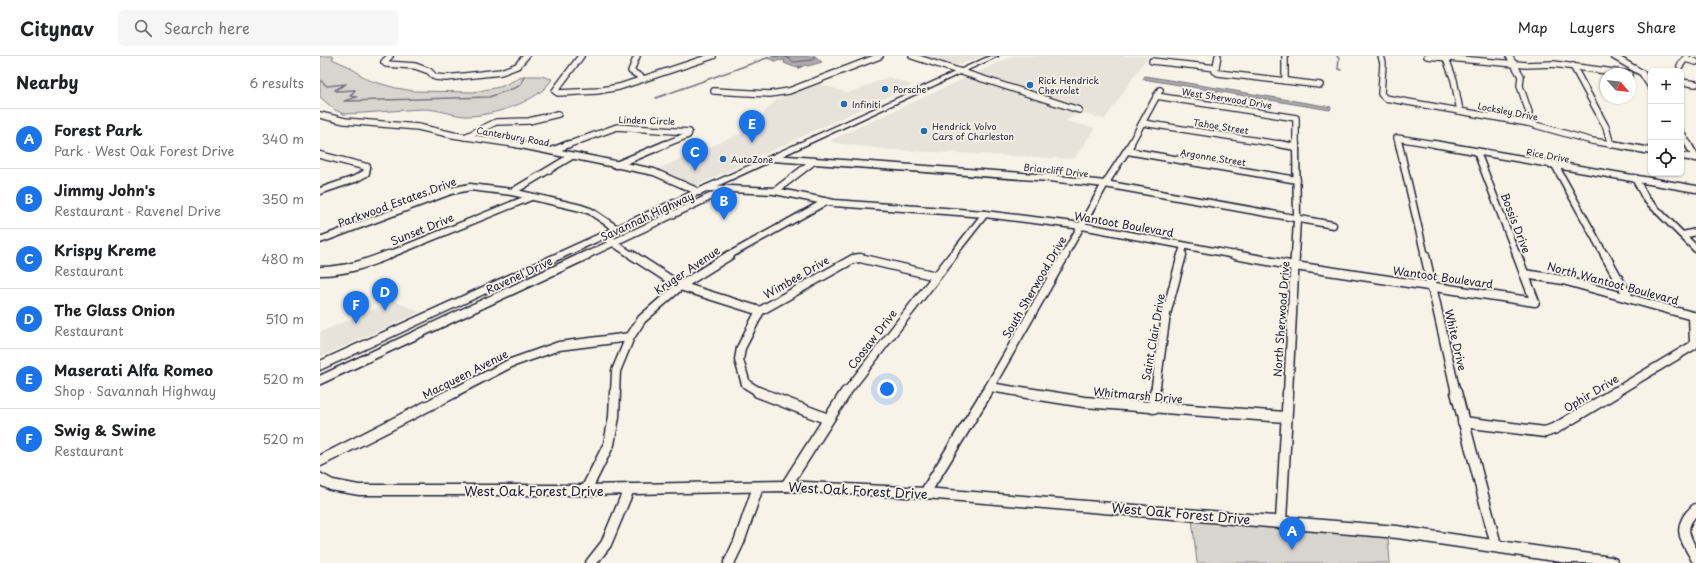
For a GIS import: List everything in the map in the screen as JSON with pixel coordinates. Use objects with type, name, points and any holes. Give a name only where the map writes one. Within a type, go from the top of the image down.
[{"type":"highway","name":"Savannah Highway","points":[[320,366],[995,56]]},
{"type":"main road","name":"West Oak Forest Drive","points":[[320,478],[330,485],[359,490],[586,490],[786,486],[925,493],[1281,521],[1397,532],[1496,545],[1611,563]]},
{"type":"street","points":[[390,56],[384,62],[386,64],[415,66],[429,71],[435,77],[446,78],[510,69],[521,63],[526,56]]},
{"type":"street","points":[[581,56],[556,91],[558,93],[610,89],[713,56]]},
{"type":"street","points":[[637,56],[631,71],[644,79]]},
{"type":"street","points":[[714,92],[770,94],[789,91],[880,56]]},
{"type":"street","points":[[912,56],[1079,110]]},
{"type":"street","points":[[1217,70],[1218,56]]},
{"type":"street","points":[[1285,56],[1285,81]]},
{"type":"street","name":"Locksley Drive","points":[[1380,56],[1383,63],[1381,94],[1385,98],[1528,123],[1574,137],[1611,145],[1648,151]]},
{"type":"street","points":[[1427,56],[1513,64],[1546,63],[1600,70]]},
{"type":"street","points":[[1509,56],[1521,76],[1520,86],[1529,112],[1528,123]]},
{"type":"street","points":[[1613,56],[1637,69],[1648,77]]},
{"type":"street","points":[[1446,57],[1454,80],[1460,112]]},
{"type":"street","points":[[1680,66],[1686,58],[1696,62]]},
{"type":"street","points":[[1152,61],[1320,85]]},
{"type":"street","points":[[1574,66],[1606,127],[1611,145]]},
{"type":"street","points":[[1636,75],[1648,77]]},
{"type":"street","points":[[1684,82],[1696,84]]},
{"type":"street","name":"West Sherwood Drive","points":[[1158,93],[1296,118]]},
{"type":"street","name":"South Sherwood Drive","points":[[925,493],[990,387],[1105,184],[1127,152],[1158,93]]},
{"type":"street","points":[[465,137],[496,122],[529,121],[558,114]]},
{"type":"street","name":"Canterbury Road","points":[[320,115],[331,118],[418,127],[465,137],[495,140],[654,172],[703,190]]},
{"type":"street","points":[[320,123],[331,118]]},
{"type":"street","name":"North Sherwood Drive","points":[[1281,521],[1285,417],[1297,219],[1296,118]]},
{"type":"street","name":"Tahoe Street","points":[[1143,123],[1296,147]]},
{"type":"street","name":"Linden Circle","points":[[550,151],[616,127],[685,130],[689,132],[688,135],[616,165]]},
{"type":"street","points":[[1684,137],[1696,158]]},
{"type":"street","name":"Rice Drive","points":[[1397,138],[1696,189]]},
{"type":"street","name":"White Drive","points":[[1397,138],[1422,236],[1463,422],[1496,545]]},
{"type":"street","name":"Argonne Street","points":[[1127,152],[1297,180]]},
{"type":"street","name":"Bossis Drive","points":[[1477,152],[1534,302]]},
{"type":"street","points":[[320,156],[368,167],[366,173],[355,179],[320,191]]},
{"type":"street","points":[[512,192],[572,156]]},
{"type":"street","points":[[1684,156],[1696,158]]},
{"type":"street","name":"Briarcliff Drive","points":[[773,158],[1049,178],[1105,184],[1333,225]]},
{"type":"street","points":[[775,192],[814,161]]},
{"type":"street","points":[[1554,165],[1629,298]]},
{"type":"street","points":[[1635,178],[1646,199],[1696,249]]},
{"type":"street","name":"Parkwood Estates Drive","points":[[320,240],[451,191],[470,187],[512,192],[581,208],[590,211],[617,229]]},
{"type":"street","name":"Wantoot Boulevard","points":[[703,190],[726,189],[775,192],[824,202],[985,214],[1082,226],[1295,266],[1534,302]]},
{"type":"street","name":"Ravenel Drive","points":[[320,380],[726,189]]},
{"type":"street","name":"Sunset Drive","points":[[320,271],[338,271],[358,267],[531,196]]},
{"type":"street","name":"Kruger Avenue","points":[[586,490],[609,444],[614,417],[616,370],[630,337],[652,309],[680,286],[715,263],[824,202]]},
{"type":"street","name":"Coosaw Drive","points":[[786,486],[854,380],[985,214]]},
{"type":"street","points":[[1683,235],[1696,232]]},
{"type":"street","points":[[603,236],[680,286],[760,311]]},
{"type":"street","name":"Saint Clair Drive","points":[[1153,408],[1166,314],[1184,246]]},
{"type":"street","name":"Wimbee Drive","points":[[828,419],[756,391],[746,384],[739,360],[741,348],[760,311],[853,258],[860,258],[936,276]]},
{"type":"street","name":"North Wantoot Boulevard","points":[[1524,274],[1563,280],[1695,317]]},
{"type":"street","name":"Ophir Drive","points":[[1463,422],[1534,432],[1544,432],[1556,428],[1694,345],[1695,317]]},
{"type":"street","name":"Macqueen Avenue","points":[[320,461],[511,363],[560,346],[630,337]]},
{"type":"street","name":"Whitmarsh Drive","points":[[990,387],[1084,402],[1285,417]]},
{"type":"street","points":[[729,563],[739,542],[758,486]]},
{"type":"street","points":[[591,563],[606,544],[629,489]]},
{"type":"street","points":[[1696,509],[1688,515],[1684,523],[1683,532],[1696,558]]},
{"type":"shaded area","points":[[320,56],[334,56],[332,59],[348,66],[368,80],[396,88],[414,91],[473,92],[500,87],[524,76],[541,76],[552,79],[537,95],[526,101],[500,111],[487,114],[465,116],[423,109],[344,114],[335,110],[320,97]]},
{"type":"shaded area","points":[[921,56],[983,56],[957,66]]},
{"type":"shaded area","points":[[1013,56],[1148,56],[1105,119],[1080,113],[1065,121],[1095,128],[1074,159],[891,150],[835,143],[831,140]]},
{"type":"shaded area","points":[[889,77],[913,85],[698,185],[695,186],[660,168],[754,128],[759,119],[774,102],[787,95],[820,84],[848,93]]},
{"type":"shaded area","points":[[394,301],[420,312],[320,357],[320,332]]},
{"type":"shaded area","points":[[1192,519],[1388,537],[1390,563],[1197,563]]},
{"type":"water","points":[[772,56],[815,56],[822,62],[808,66],[805,65],[798,68],[802,66],[794,67],[784,63],[785,60],[775,61],[767,58]]},
{"type":"water","points":[[1145,76],[1331,107],[1330,110],[1143,79]]},
{"type":"waterway","points":[[1337,56],[1339,59],[1338,69],[1341,70]]},
{"type":"waterway","points":[[656,98],[767,58]]},
{"type":"waterway","points":[[320,80],[327,86],[346,84],[335,90],[337,91],[355,90],[350,96],[357,97],[344,101],[347,101],[489,97],[517,87],[521,84],[524,76]]},
{"type":"place","name":"Rick Hendrick Chevrolet","points":[[1030,85]]},
{"type":"place","name":"Porsche","points":[[885,89]]},
{"type":"place","name":"Infiniti","points":[[844,104]]},
{"type":"place","name":"Hendrick Volvo Cars of Charleston","points":[[924,131]]},
{"type":"place","name":"Maserati Alfa Romeo","points":[[752,143]]},
{"type":"place","name":"AutoZone","points":[[723,159]]},
{"type":"place","name":"Krispy Kreme","points":[[695,171]]},
{"type":"place","name":"Jimmy John's","points":[[724,220]]},
{"type":"place","name":"The Glass Onion","points":[[385,311]]},
{"type":"place","name":"Swig & Swine","points":[[356,324]]},
{"type":"place","name":"Forest Park","points":[[1292,550]]}]
